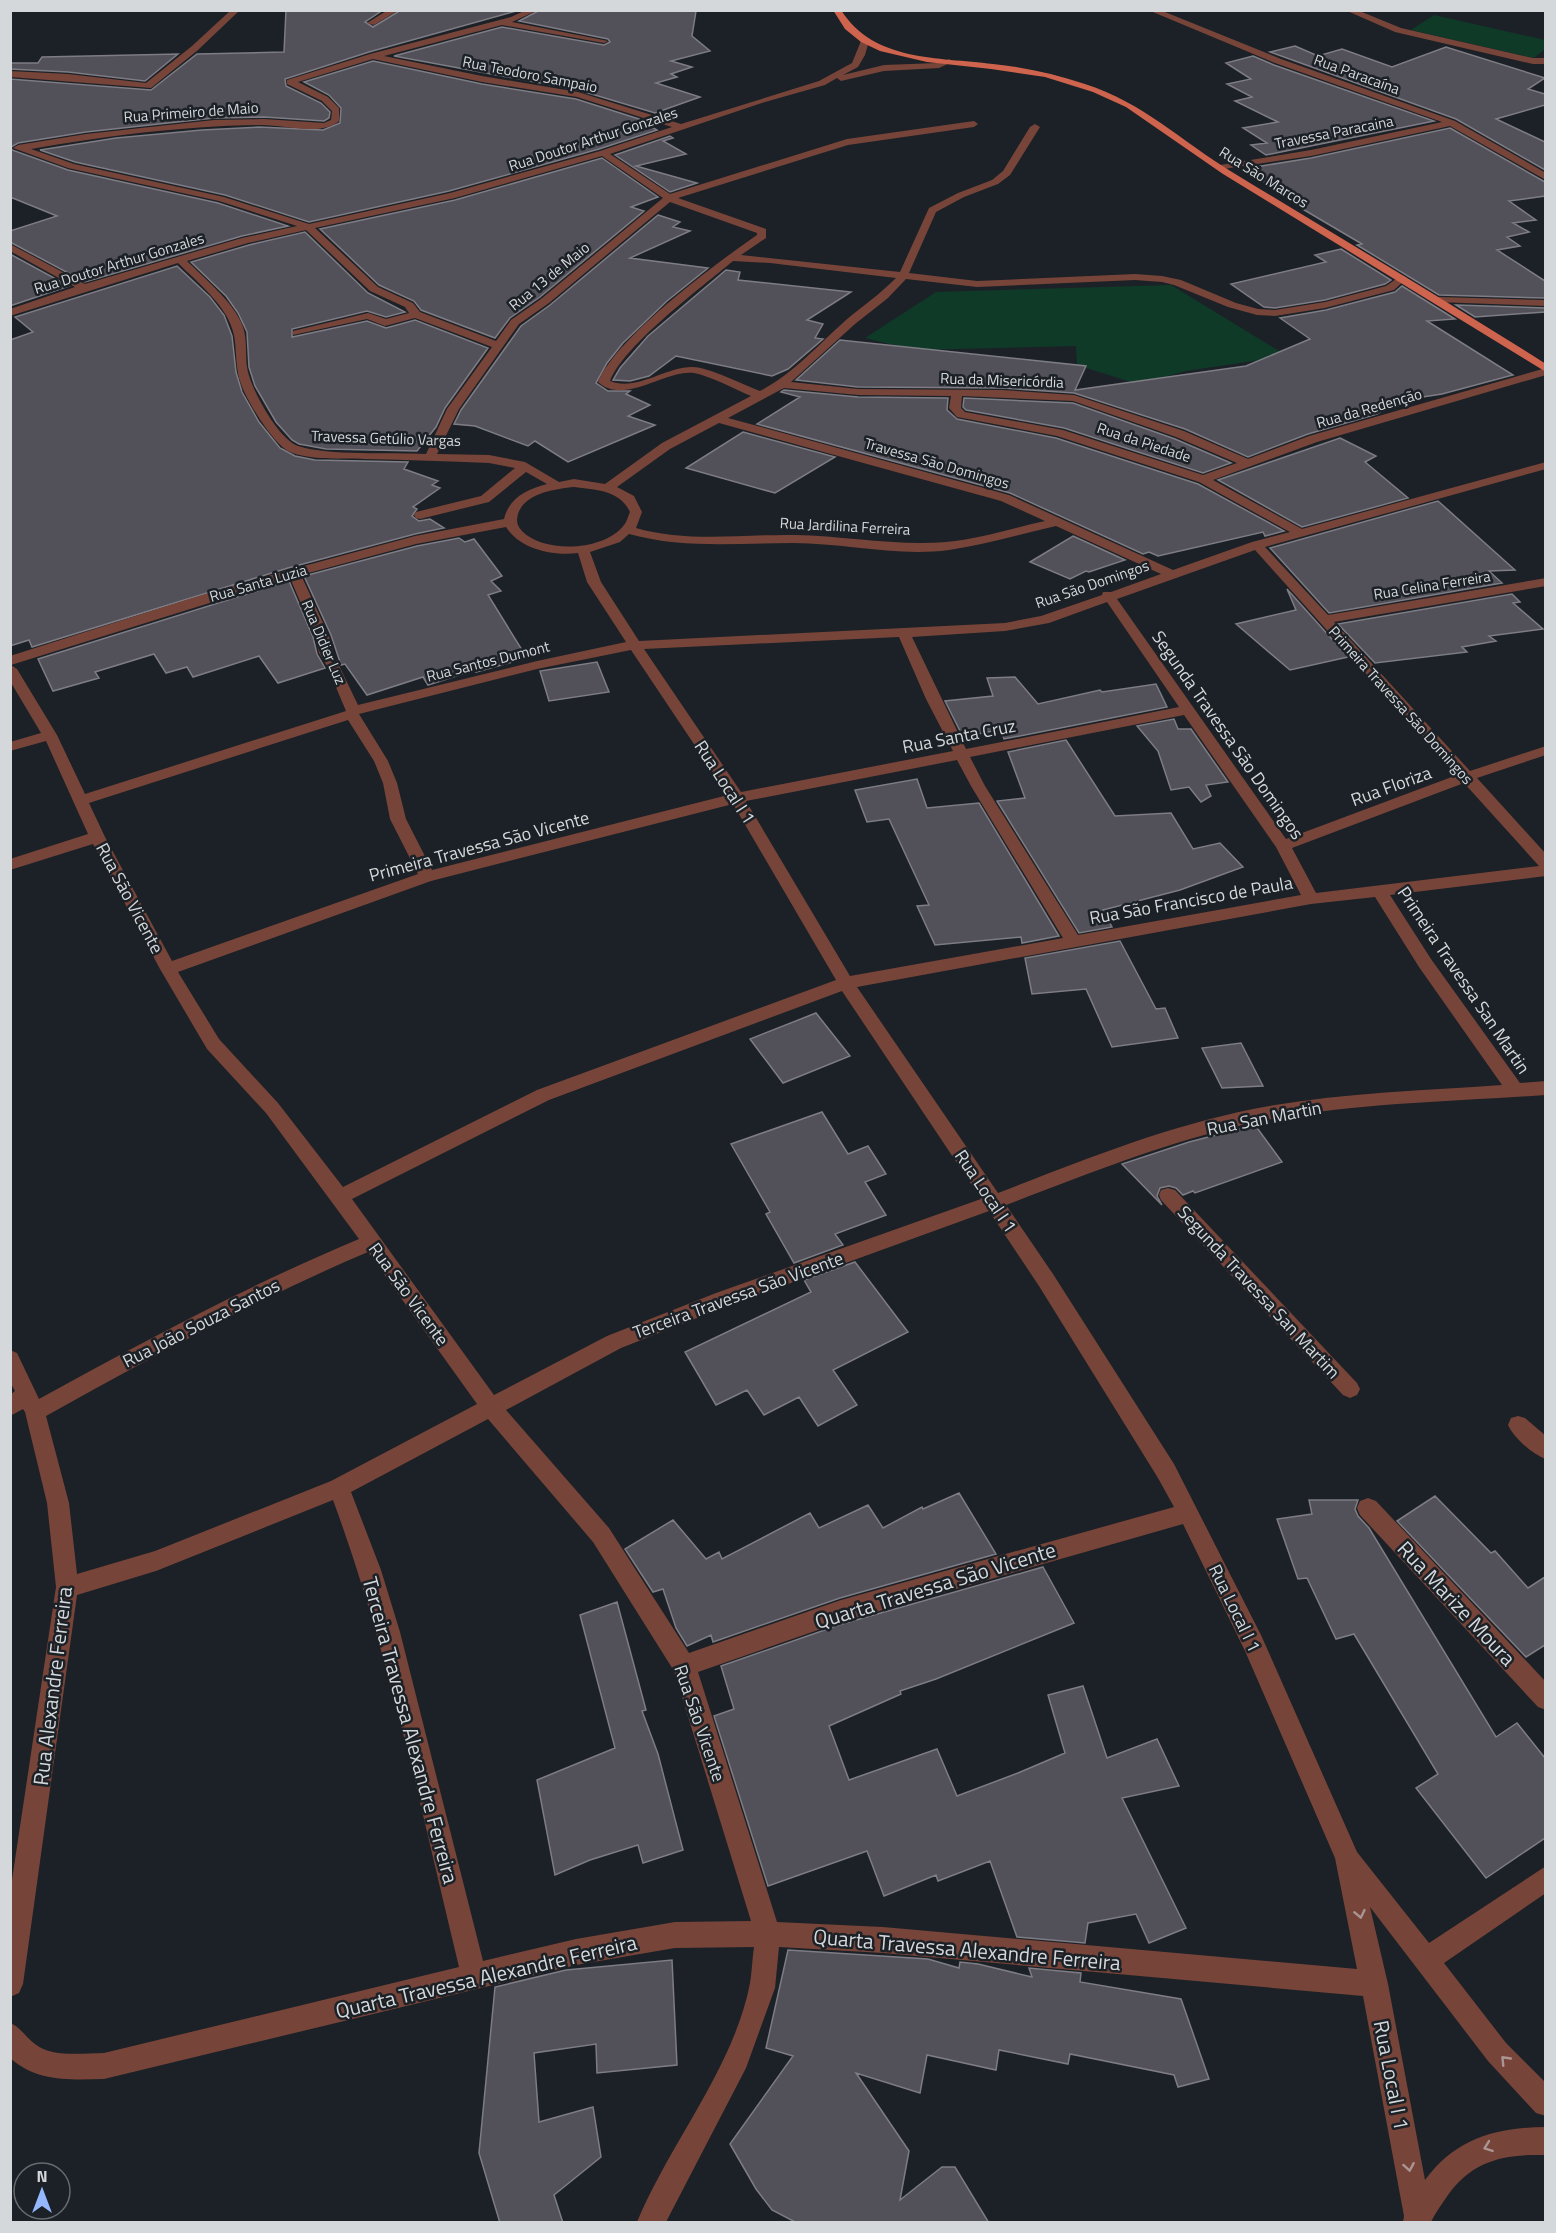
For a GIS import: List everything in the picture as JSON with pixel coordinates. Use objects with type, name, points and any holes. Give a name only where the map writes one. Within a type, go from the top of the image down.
[{"type":"main road","points":[[837,10],[849,30],[865,41]]},
{"type":"main road","name":"Rua São Marcos","points":[[865,41],[902,56],[1020,71],[1088,87],[1125,102],[1151,117],[1183,143],[1220,168],[1440,300],[1545,370]]},
{"type":"street","points":[[14,76],[148,86],[195,48],[236,10]]},
{"type":"street","points":[[371,23],[395,10]]},
{"type":"street","name":"Rua Paracaína","points":[[1152,10],[1278,61],[1452,123],[1545,177]]},
{"type":"street","points":[[1349,10],[1398,30],[1533,61],[1545,61]]},
{"type":"street","points":[[373,56],[534,11]]},
{"type":"street","points":[[500,22],[604,41]]},
{"type":"street","name":"Rua Doutor Arthur Gonzales","points":[[10,314],[84,288],[180,259],[307,226],[452,196],[603,153],[822,82],[855,65],[865,41]]},
{"type":"street","name":"Rua Primeiro de Maio","points":[[14,149],[166,127],[242,122],[327,126],[335,121],[336,110],[325,99],[290,82],[373,56]]},
{"type":"street","name":"Rua Teodoro Sampaio","points":[[373,56],[482,79],[578,95],[681,126]]},
{"type":"street","points":[[822,82],[884,68],[939,65],[948,62]]},
{"type":"street","name":"Travessa Paracaina","points":[[1220,168],[1311,153],[1452,123]]},
{"type":"street","name":"Rua 13 de Maio","points":[[430,457],[458,401],[483,365],[500,346],[515,322],[545,301],[669,198],[847,142],[974,124]]},
{"type":"street","points":[[609,487],[666,446],[782,384],[851,322],[884,296],[903,276],[932,210],[961,195],[995,182],[1007,173],[1035,127]]},
{"type":"street","name":"Rua Primeiro de Maio","points":[[14,149],[71,166],[221,199],[307,226]]},
{"type":"street","points":[[603,153],[669,198],[762,231],[762,236],[731,258],[635,341],[606,373],[604,382],[608,385],[626,387],[684,370],[695,370],[762,396]]},
{"type":"street","points":[[307,226],[374,289],[409,305],[416,314],[500,346]]},
{"type":"street","points":[[10,247],[84,288]]},
{"type":"street","points":[[731,258],[770,260],[977,284],[1135,277],[1162,279],[1177,282],[1232,305],[1257,312],[1275,313],[1325,304],[1390,288],[1402,278]]},
{"type":"street","name":"Travessa Getúlio Vargas","points":[[180,259],[213,292],[236,322],[240,337],[242,369],[247,386],[278,435],[292,448],[321,454],[489,459],[525,466],[556,485]]},
{"type":"street","points":[[1440,300],[1545,303]]},
{"type":"street","points":[[297,333],[368,316],[385,323],[416,314]]},
{"type":"street","name":"Rua da Redenção","points":[[1203,479],[1323,436],[1545,370]]},
{"type":"street","name":"Rua da Misericórdia","points":[[782,384],[858,392],[1074,398],[1180,434],[1246,462]]},
{"type":"street","name":"Rua da Piedade","points":[[957,393],[955,408],[961,415],[1087,440],[1203,479],[1299,532]]},
{"type":"street","name":"Travessa São Domingos","points":[[719,419],[1005,498],[1170,574]]},
{"type":"street","name":"Rua São Domingos","points":[[634,645],[904,634],[1005,627],[1044,620],[1108,595],[1257,544],[1545,465]]},
{"type":"street","points":[[420,515],[484,499],[525,466]]},
{"type":"street","points":[[583,483],[609,487],[632,501],[637,511],[636,521],[618,539],[602,546],[564,550],[530,543],[518,535],[510,522],[515,506],[525,497],[556,485],[583,483]]},
{"type":"street","name":"Rua Santa Luzia","points":[[10,661],[186,604],[294,573],[415,540],[510,522]]},
{"type":"street","name":"Rua Jardilina Ferreira","points":[[629,530],[657,538],[693,541],[796,539],[902,547],[948,546],[1058,522]]},
{"type":"street","name":"Primeira Travessa São Domingos","points":[[1257,544],[1545,864]]},
{"type":"street","name":"Rua Local I 1","points":[[583,549],[594,582],[737,798],[846,982],[1046,1280],[1166,1471],[1188,1513],[1252,1643],[1347,1857],[1375,1984],[1418,2220]]},
{"type":"street","name":"Rua Didier Luz","points":[[294,573],[353,713],[381,761],[390,783],[398,819],[427,877]]},
{"type":"street","points":[[1540,584],[1545,598]]},
{"type":"street","name":"Rua Celina Ferreira","points":[[1324,620],[1540,584]]},
{"type":"street","name":"Segunda Travessa São Domingos","points":[[1108,595],[1283,846],[1311,899]]},
{"type":"street","points":[[904,634],[984,796],[1073,941]]},
{"type":"street","name":"Rua Santos Dumont","points":[[353,713],[537,665],[634,645]]},
{"type":"street","name":"Rua São Vicente","points":[[10,669],[50,735],[97,837],[168,969],[213,1044],[272,1108],[340,1197],[491,1407],[601,1535],[684,1666],[768,1934]]},
{"type":"street","name":"Rua Santa Cruz","points":[[737,798],[1188,710]]},
{"type":"street","points":[[81,800],[353,713]]},
{"type":"street","points":[[10,747],[50,735]]},
{"type":"street","name":"Rua Floriza","points":[[1283,846],[1512,760],[1545,750]]},
{"type":"street","name":"Primeira Travessa São Vicente","points":[[168,969],[427,877],[737,798]]},
{"type":"street","points":[[10,865],[97,837]]},
{"type":"street","name":"Rua São Francisco de Paula","points":[[340,1197],[543,1095],[846,982],[1311,899],[1545,871]]},
{"type":"street","name":"Primeira Travessa San Martin","points":[[1379,891],[1425,963],[1516,1091]]},
{"type":"street","name":"Rua San Martin","points":[[994,1203],[1157,1140],[1253,1116],[1346,1103],[1545,1088]]},
{"type":"street","name":"Segunda Travessa San Martim","points":[[1168,1195],[1350,1389]]},
{"type":"street","name":"Terceira Travessa São Vicente","points":[[68,1587],[156,1562],[339,1488],[614,1342],[723,1299],[994,1203]]},
{"type":"street","name":"Rua João Souza Santos","points":[[24,1405],[289,1277],[371,1242]]},
{"type":"street","name":"Rua Alexandre Ferreira","points":[[10,1359],[58,1503],[68,1587],[10,1984]]},
{"type":"street","points":[[1518,1425],[1545,1450]]},
{"type":"street","name":"Terceira Travessa Alexandre Ferreira","points":[[339,1488],[370,1570],[389,1632],[474,1975]]},
{"type":"street","name":"Rua Marize Moura","points":[[1368,1508],[1545,1698]]},
{"type":"street","name":"Quarta Travessa São Vicente","points":[[684,1666],[841,1611],[1188,1513]]},
{"type":"street","name":"Rua Local I 1","points":[[1347,1857],[1497,2052],[1545,2103]]},
{"type":"street","points":[[1426,1960],[1545,1878]]},
{"type":"street","points":[[651,2223],[681,2162],[733,2068],[748,2032],[762,1988],[768,1934]]},
{"type":"street","name":"Quarta Travessa Alexandre Ferreira","points":[[10,2036],[17,2048],[35,2061],[66,2067],[104,2066],[474,1975],[576,1952],[675,1935],[768,1934],[884,1940],[1375,1984]]},
{"type":"street","points":[[1418,2220],[1436,2185],[1459,2162],[1488,2145],[1521,2139],[1545,2141]]},
{"type":"green space","points":[[1434,15],[1545,40],[1545,49],[1534,58],[1411,30]]},
{"type":"green space","points":[[1171,285],[1287,356],[1186,371],[1137,384],[1077,365],[1076,346],[914,350],[865,338],[936,292]]},
{"type":"building","points":[[286,10],[383,10],[365,22],[373,27],[401,10],[520,10],[369,52],[285,79],[286,86],[321,103],[330,112],[329,118],[324,121],[264,117],[214,118],[86,132],[18,143],[11,147],[12,150],[68,170],[218,203],[288,226],[242,236],[85,282],[10,242],[10,231],[57,216],[10,197],[10,79],[151,90],[197,54],[284,52]]},
{"type":"building","points":[[540,10],[696,11],[692,36],[710,51],[671,61],[692,67],[671,74],[677,77],[656,83],[700,97],[655,113],[578,90],[394,56],[502,27],[604,45],[610,42],[608,39],[519,21]]},
{"type":"building","points":[[1295,46],[1318,56],[1342,49],[1392,67],[1446,47],[1545,78],[1528,89],[1545,94],[1545,105],[1496,119],[1545,142],[1545,170],[1456,119],[1270,52]]},
{"type":"building","points":[[178,54],[145,81],[68,72],[10,69],[10,63],[38,63],[42,57]]},
{"type":"building","points":[[1253,56],[1434,121],[1266,155],[1251,145],[1267,143],[1243,128],[1278,122],[1235,101],[1252,97],[1227,84],[1251,79],[1226,63]]},
{"type":"building","points":[[373,61],[482,84],[576,99],[639,119],[657,130],[599,149],[449,191],[309,222],[225,195],[75,162],[40,150],[116,138],[202,130],[259,127],[323,130],[340,123],[341,108],[329,95],[304,82]]},
{"type":"building","points":[[1450,128],[1545,182],[1545,196],[1509,201],[1536,220],[1513,223],[1529,232],[1507,237],[1520,246],[1497,250],[1545,281],[1545,298],[1439,295],[1357,245],[1362,244],[1306,211],[1295,204],[1299,203],[1243,169],[1311,158]]},
{"type":"building","points":[[670,136],[673,138],[663,141],[686,154],[636,166],[697,183],[670,192],[615,155]]},
{"type":"building","points":[[602,158],[658,197],[631,207],[644,211],[540,297],[510,318],[495,338],[421,310],[414,301],[379,285],[320,229],[455,200]]},
{"type":"building","points":[[658,215],[680,222],[673,227],[690,231],[630,258],[708,268],[667,301],[623,343],[607,363],[596,383],[608,391],[630,391],[626,394],[650,405],[628,416],[655,425],[568,462],[535,441],[528,446],[475,426],[454,424],[461,410],[521,326],[550,305]]},
{"type":"building","points":[[305,232],[368,293],[405,312],[386,317],[367,311],[292,329],[292,337],[367,321],[386,328],[415,320],[488,348],[445,408],[436,427],[417,451],[326,449],[299,444],[292,440],[276,422],[255,386],[249,367],[247,332],[238,313],[226,296],[191,262]]},
{"type":"building","points":[[1341,249],[1391,280],[1385,284],[1325,300],[1275,308],[1264,307],[1231,284],[1326,262],[1315,255]]},
{"type":"building","points":[[10,254],[69,286],[10,306]]},
{"type":"building","points":[[177,266],[210,297],[224,315],[232,336],[236,372],[242,392],[259,422],[280,448],[295,456],[315,460],[408,462],[404,469],[438,481],[432,485],[440,488],[413,507],[417,509],[412,516],[419,521],[430,519],[444,528],[288,568],[32,647],[29,640],[10,646],[10,340],[33,332],[15,317]]},
{"type":"building","points":[[726,270],[740,272],[738,280],[851,292],[807,320],[823,324],[815,338],[823,339],[788,369],[772,376],[676,356],[649,376],[630,381],[613,380],[620,368],[648,336]]},
{"type":"building","points":[[1402,286],[1455,319],[1427,321],[1513,375],[1442,394],[1397,401],[1377,414],[1308,434],[1248,457],[1185,429],[1074,393],[1002,388],[858,387],[796,380],[840,340],[1086,366],[1075,390],[1246,366],[1310,339],[1280,318],[1326,310],[1395,292]]},
{"type":"building","points":[[1456,305],[1545,308],[1545,312],[1475,317]]},
{"type":"building","points":[[784,390],[858,397],[948,398],[947,410],[957,419],[1056,438],[1198,484],[1284,531],[1265,536],[1263,532],[1158,556],[1149,552],[1143,554],[1010,493],[757,424],[800,397],[781,392]]},
{"type":"building","points":[[964,398],[1073,403],[1175,439],[1231,463],[1203,473],[1064,428],[966,410],[963,407]]},
{"type":"building","points":[[743,432],[835,457],[775,493],[686,468]]},
{"type":"building","points":[[1340,438],[1376,456],[1365,462],[1408,498],[1302,527],[1218,480]]},
{"type":"building","points":[[1438,501],[1515,570],[1489,571],[1502,583],[1329,613],[1270,548]]},
{"type":"building","points":[[1073,536],[1125,560],[1086,571],[1070,579],[1030,562]]},
{"type":"building","points":[[459,538],[465,542],[474,539],[502,576],[491,581],[501,591],[488,595],[527,658],[476,672],[475,670],[428,685],[423,677],[367,695],[345,664],[341,665],[331,635],[304,576],[417,546]]},
{"type":"building","points":[[289,581],[313,637],[317,654],[325,668],[278,683],[259,656],[193,677],[187,667],[166,673],[154,654],[95,672],[99,678],[53,691],[38,659]]},
{"type":"building","points":[[1287,589],[1348,657],[1290,670],[1236,624],[1296,610]]},
{"type":"building","points":[[1512,594],[1520,602],[1513,603],[1543,629],[1489,636],[1496,641],[1462,647],[1467,652],[1375,663],[1338,624]]},
{"type":"building","points":[[597,662],[609,692],[549,701],[540,671]]},
{"type":"building","points":[[1015,677],[1038,704],[1100,690],[1102,692],[1156,684],[1167,707],[1004,739],[1002,733],[993,734],[993,731],[963,737],[945,701],[993,696],[987,678]]},
{"type":"building","points":[[1174,719],[1178,729],[1191,729],[1228,782],[1206,785],[1211,796],[1201,802],[1189,787],[1171,790],[1158,751],[1137,726]]},
{"type":"building","points":[[1066,740],[1115,816],[1171,813],[1193,849],[1220,843],[1243,867],[1180,890],[1103,910],[1112,927],[1079,933],[997,801],[1025,798],[1008,752]]},
{"type":"building","points":[[917,779],[927,808],[979,803],[1059,936],[1022,943],[1021,937],[935,945],[917,906],[929,905],[889,819],[867,822],[855,790]]},
{"type":"building","points":[[1120,941],[1156,1009],[1165,1008],[1178,1038],[1112,1047],[1086,989],[1032,994],[1025,958]]},
{"type":"building","points":[[816,1013],[850,1056],[783,1083],[750,1039]]},
{"type":"building","points":[[1241,1043],[1263,1086],[1222,1088],[1202,1048]]},
{"type":"building","points":[[822,1112],[848,1154],[868,1146],[886,1174],[865,1182],[886,1215],[835,1234],[843,1245],[794,1263],[766,1214],[770,1212],[731,1144]]},
{"type":"building","points":[[1255,1125],[1282,1162],[1195,1193],[1193,1191],[1183,1195],[1176,1188],[1169,1186],[1160,1188],[1157,1196],[1162,1205],[1122,1164],[1189,1142]]},
{"type":"building","points":[[855,1262],[908,1332],[833,1370],[857,1405],[818,1426],[799,1397],[764,1415],[747,1390],[716,1405],[685,1352],[811,1292],[804,1280]]},
{"type":"building","points":[[959,1493],[996,1554],[840,1598],[713,1642],[711,1635],[687,1646],[676,1628],[663,1589],[653,1592],[625,1549],[673,1520],[706,1559],[719,1552],[722,1559],[810,1513],[819,1528],[868,1505],[883,1528],[922,1507],[923,1509]]},
{"type":"building","points":[[1435,1496],[1491,1553],[1495,1551],[1528,1588],[1545,1577],[1545,1645],[1526,1657],[1397,1521]]},
{"type":"building","points":[[1309,1500],[1358,1500],[1355,1509],[1358,1516],[1369,1528],[1496,1737],[1517,1723],[1545,1758],[1545,1838],[1486,1878],[1416,1788],[1438,1774],[1354,1634],[1336,1639],[1307,1578],[1298,1579],[1277,1519],[1312,1514]]},
{"type":"building","points":[[1043,1567],[1074,1623],[936,1679],[900,1691],[901,1694],[829,1726],[849,1780],[937,1749],[957,1796],[1018,1773],[1065,1753],[1048,1695],[1083,1686],[1107,1758],[1157,1739],[1179,1786],[1122,1798],[1186,1928],[1149,1943],[1136,1914],[1088,1923],[1085,1943],[1017,1937],[990,1861],[938,1881],[936,1875],[884,1896],[867,1851],[768,1886],[714,1716],[734,1709],[721,1666],[842,1624]]},
{"type":"building","points":[[617,1602],[646,1710],[642,1711],[658,1754],[683,1850],[643,1863],[638,1845],[590,1860],[555,1875],[537,1780],[615,1748],[580,1615]]},
{"type":"building","points":[[788,1950],[928,1959],[959,1968],[960,1962],[1032,1977],[1029,1968],[1081,1973],[1080,1982],[1181,1999],[1209,2079],[1178,2087],[1174,2075],[1070,2054],[1068,2064],[999,2050],[996,2070],[927,2055],[920,2093],[856,2073],[909,2151],[900,2200],[942,2167],[955,2167],[989,2223],[797,2223],[772,2210],[756,2189],[730,2144],[793,2056],[766,2048]]},
{"type":"building","points":[[672,1960],[677,2065],[597,2073],[596,2044],[534,2053],[539,2122],[593,2107],[601,2157],[554,2195],[563,2223],[500,2223],[479,2153],[495,1987],[566,1970]]}]
